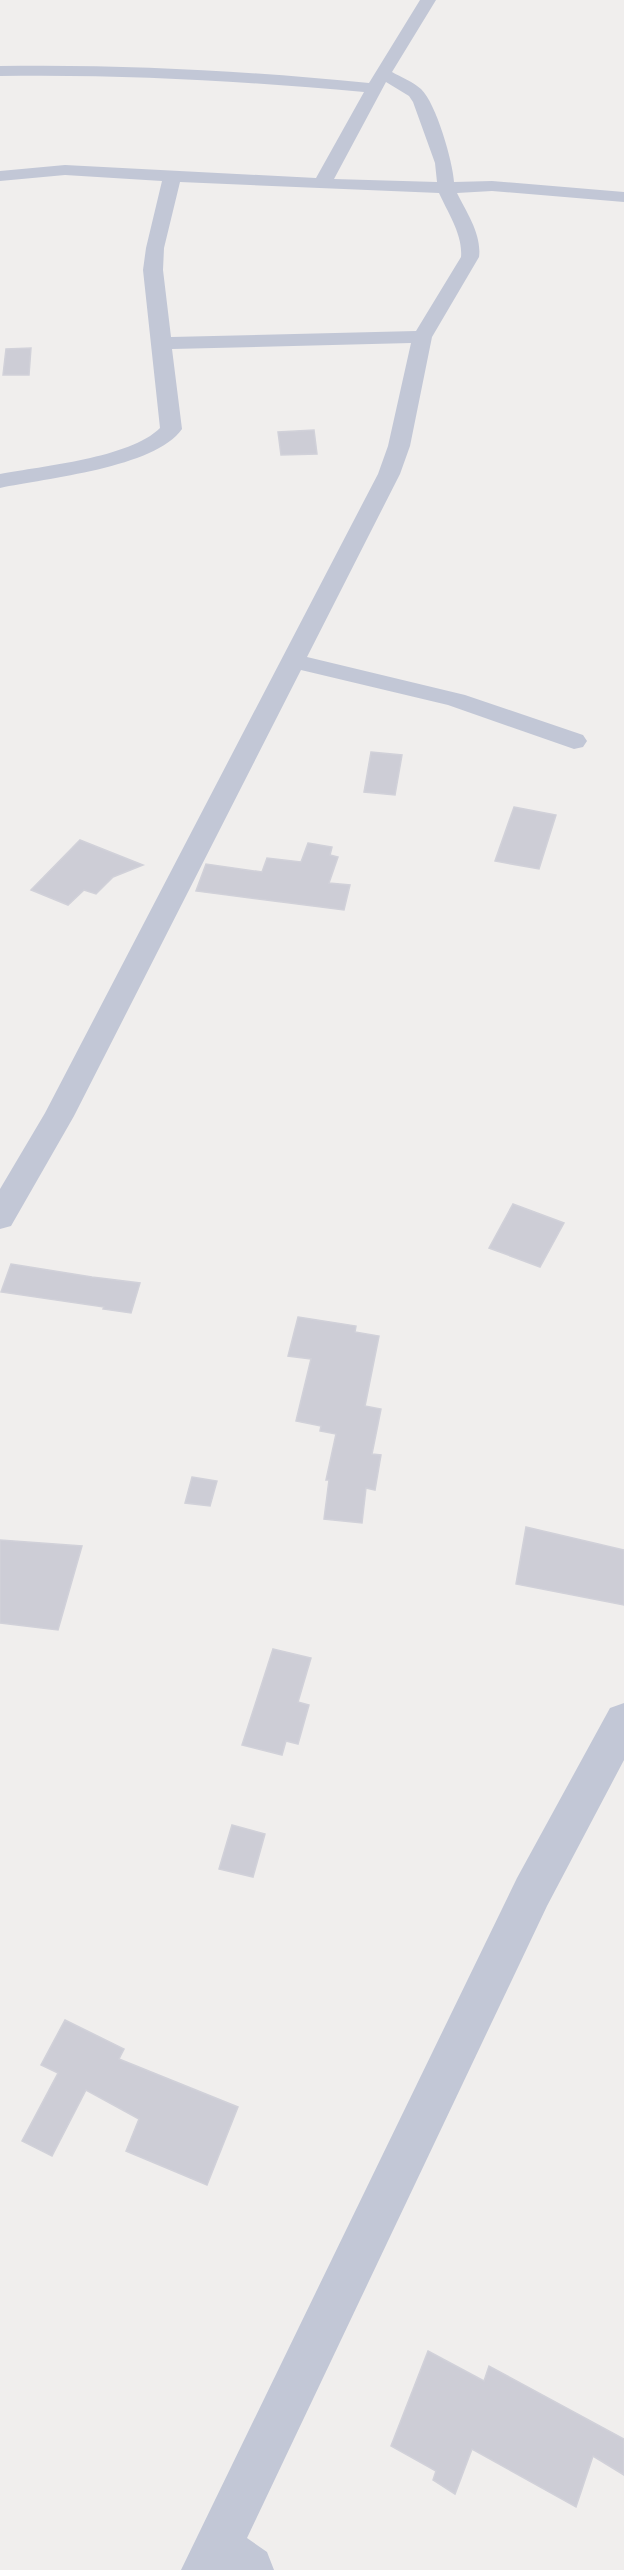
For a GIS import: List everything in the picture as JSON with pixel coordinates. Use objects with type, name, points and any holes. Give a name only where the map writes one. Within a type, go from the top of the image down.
[{"type":"street","points":[[322,184],[401,41],[428,0]]},
{"type":"street","points":[[0,71],[91,70],[379,81],[418,97],[444,163],[446,188],[471,247],[470,257],[422,337],[399,446],[389,474],[59,1116],[0,1217]]},
{"type":"street","points":[[444,163],[492,186]]},
{"type":"street","points":[[0,176],[65,170],[322,184],[446,188],[492,186],[624,197]]},
{"type":"street","points":[[0,481],[73,467],[137,450],[162,440],[171,429],[153,270],[154,248],[172,177]]},
{"type":"street","points":[[160,343],[422,337]]},
{"type":"street","points":[[294,661],[456,700],[574,741]]},
{"type":"street","points":[[224,2563],[531,1892],[624,1721]]},
{"type":"building","points":[[31,348],[29,375],[3,375],[6,349]]},
{"type":"building","points":[[314,430],[317,454],[281,455],[278,432]]},
{"type":"building","points":[[371,752],[402,755],[395,795],[364,792]]},
{"type":"building","points":[[514,807],[556,815],[539,869],[495,861]]},
{"type":"building","points":[[80,840],[143,865],[113,877],[96,894],[84,890],[68,905],[31,890]]},
{"type":"building","points":[[308,843],[332,847],[330,855],[338,857],[329,883],[350,885],[344,910],[196,891],[206,864],[262,872],[267,858],[301,862]]},
{"type":"building","points":[[513,1204],[564,1223],[540,1267],[489,1248]]},
{"type":"building","points":[[11,1264],[140,1283],[131,1313],[103,1309],[104,1307],[1,1292]]},
{"type":"building","points":[[298,1317],[356,1326],[355,1332],[379,1336],[365,1406],[381,1409],[372,1454],[381,1455],[375,1490],[366,1488],[362,1523],[324,1519],[329,1480],[326,1480],[336,1434],[320,1431],[321,1426],[296,1421],[311,1359],[288,1356]]},
{"type":"building","points":[[192,1477],[217,1481],[210,1506],[185,1503]]},
{"type":"building","points":[[526,1527],[624,1550],[624,1605],[516,1584]]},
{"type":"building","points":[[0,1540],[82,1546],[58,1630],[0,1623]]},
{"type":"building","points":[[273,1649],[311,1658],[298,1702],[309,1705],[298,1744],[286,1741],[282,1755],[242,1745]]},
{"type":"building","points":[[232,1825],[265,1834],[253,1877],[219,1869]]},
{"type":"building","points":[[65,2020],[124,2049],[119,2059],[238,2107],[207,2185],[126,2151],[139,2119],[86,2090],[52,2156],[22,2141],[58,2073],[41,2065]]},
{"type":"building","points":[[428,2351],[484,2381],[489,2366],[624,2439],[624,2475],[593,2456],[576,2507],[472,2449],[455,2494],[433,2480],[436,2471],[391,2446]]}]
